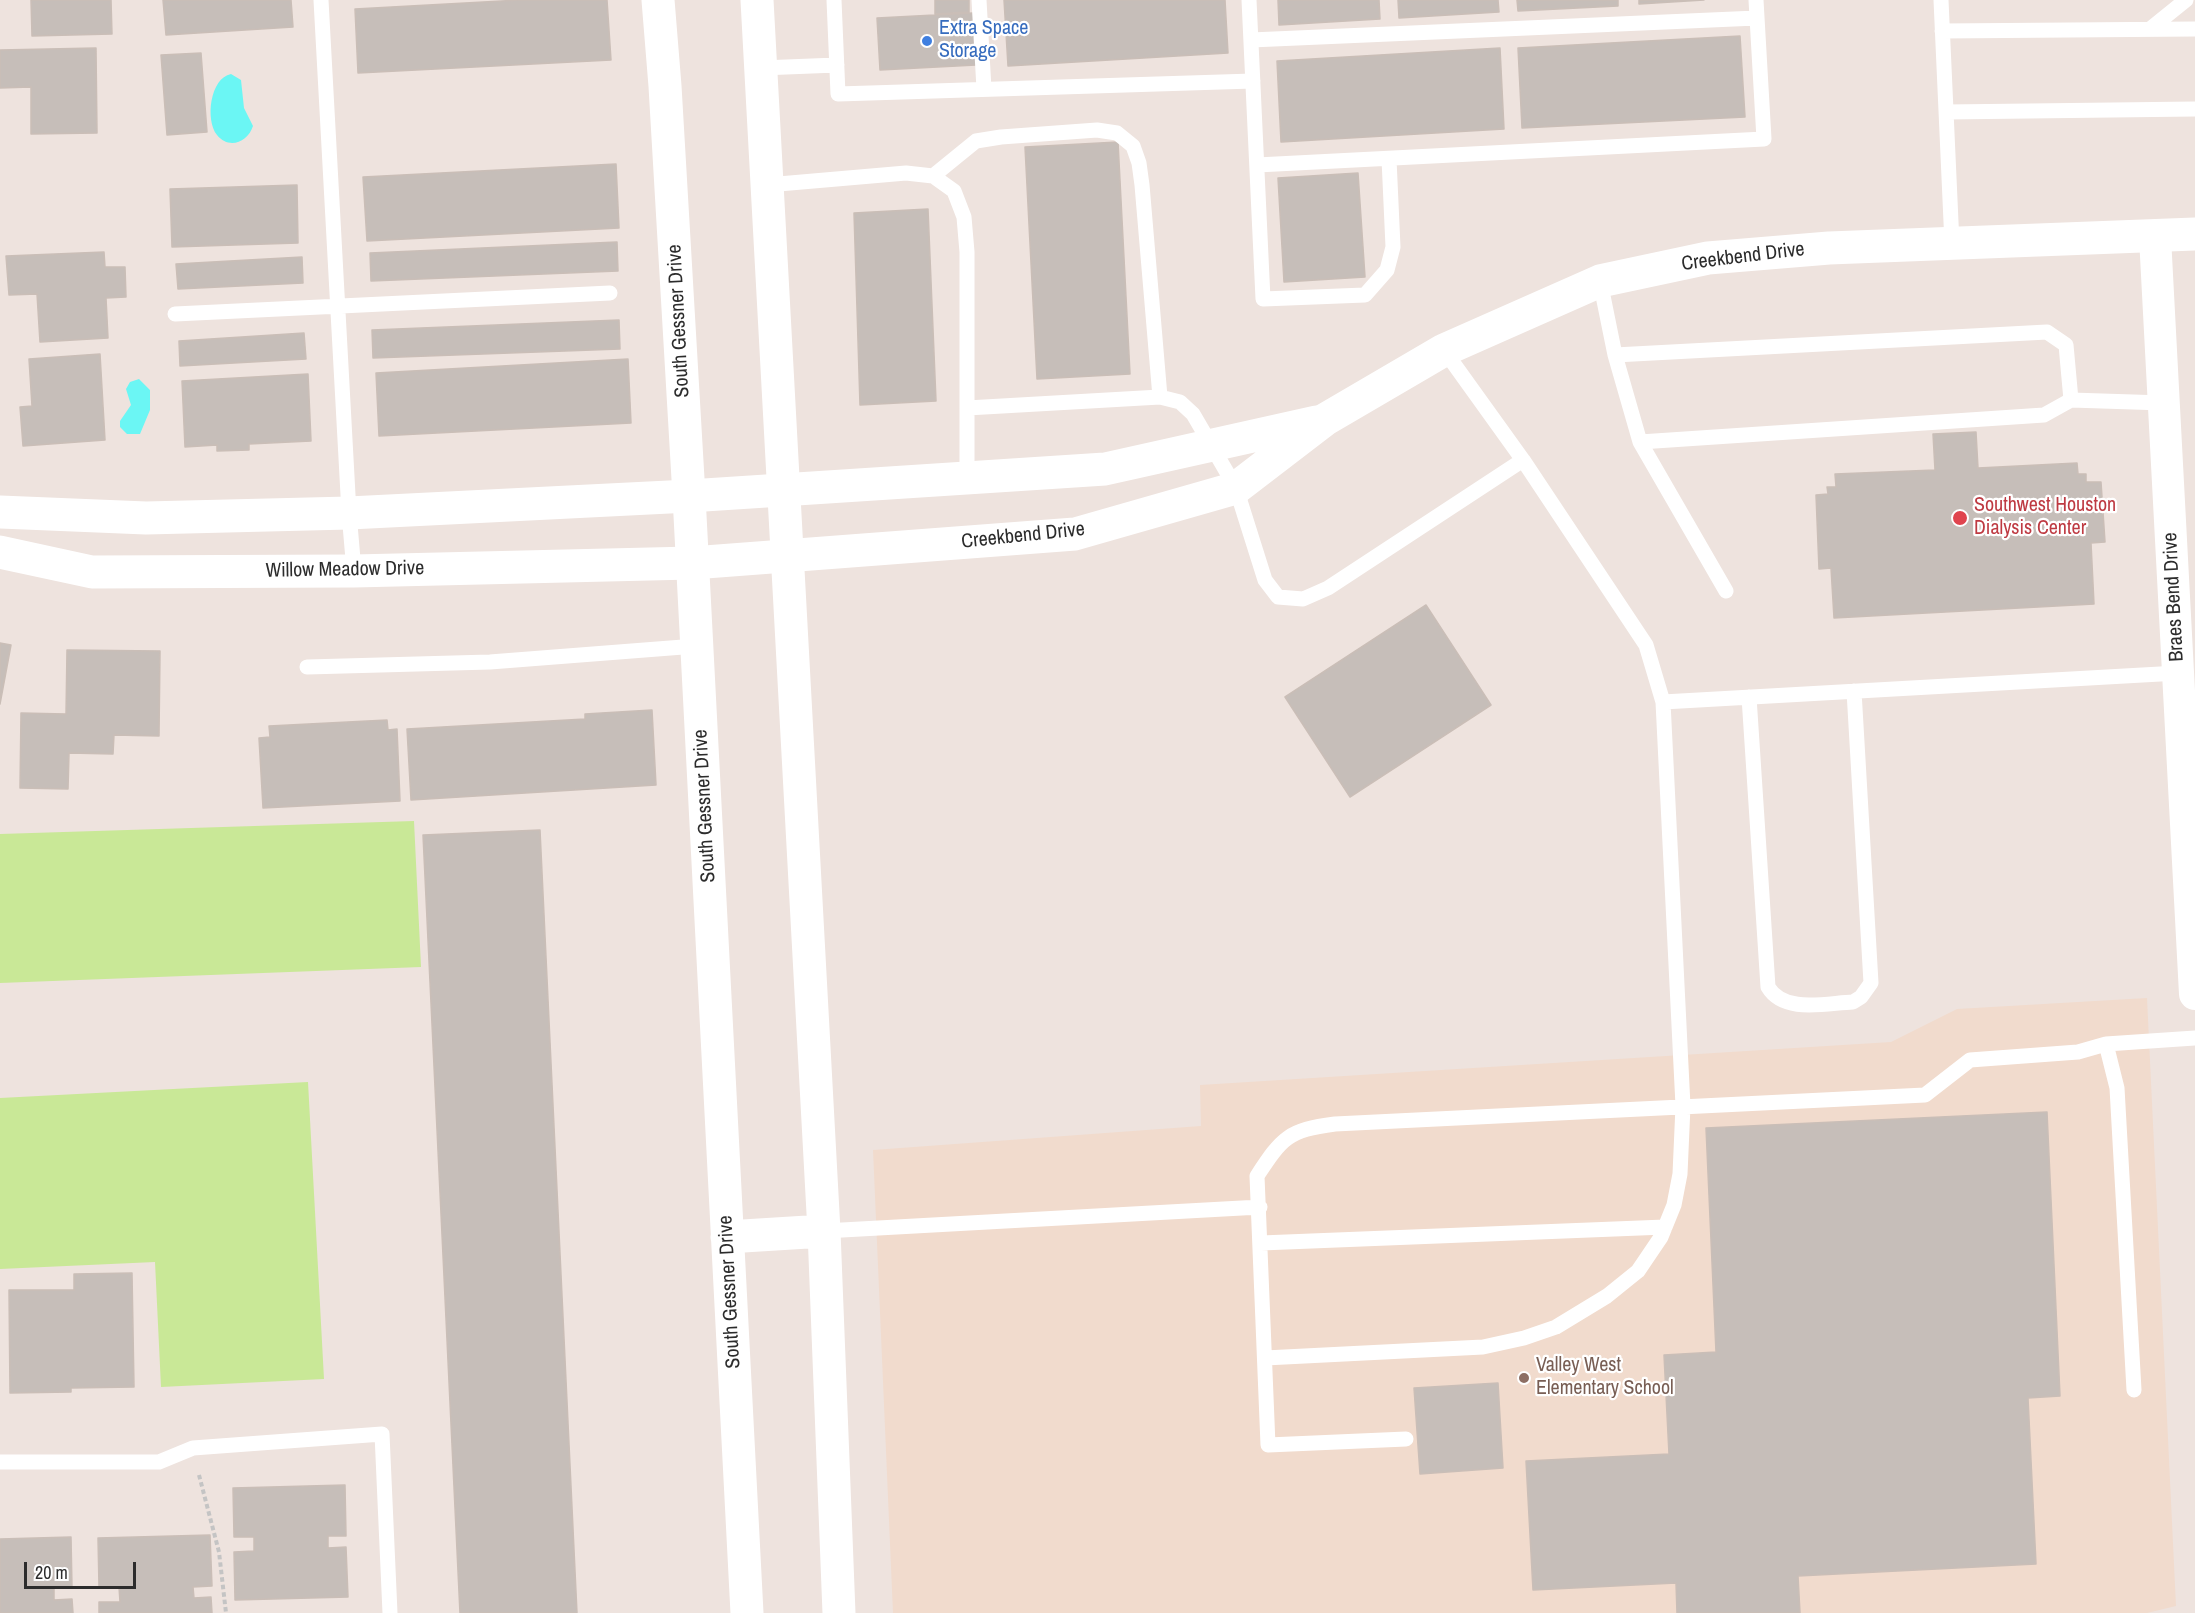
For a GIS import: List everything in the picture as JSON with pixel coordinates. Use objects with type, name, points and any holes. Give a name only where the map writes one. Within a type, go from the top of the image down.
[{"type":"street","name":"South Gessner Drive","points":[[658,0],[666,97],[689,496],[747,1613]]},
{"type":"street","points":[[757,0],[824,1231],[839,1613]]},
{"type":"street","name":"Creekbend Drive","points":[[692,563],[1075,534],[1236,488],[1326,419],[1444,350],[1600,281],[1708,258],[1829,248],[2195,234]]},
{"type":"street","name":"Braes Bend Drive","points":[[2155,237],[2195,993]]},
{"type":"street","name":"Creekbend Drive","points":[[689,496],[1105,469],[1326,419]]},
{"type":"street","points":[[0,512],[146,518],[349,513],[689,496]]},
{"type":"street","name":"Willow Meadow Drive","points":[[0,552],[92,572],[354,571],[692,563]]},
{"type":"street","points":[[727,1237],[824,1231]]},
{"type":"lane","points":[[321,0],[354,571]]},
{"type":"lane","points":[[834,0],[838,94],[1253,81]]},
{"type":"lane","points":[[979,0],[984,89]]},
{"type":"lane","points":[[1249,0],[1263,299],[1365,295],[1387,270],[1393,247],[1389,159]]},
{"type":"lane","points":[[1257,165],[1764,138],[1756,0]]},
{"type":"lane","points":[[1941,0],[1952,244]]},
{"type":"lane","points":[[2150,30],[2186,0]]},
{"type":"lane","points":[[1251,40],[1757,18]]},
{"type":"lane","points":[[1942,31],[2195,29]]},
{"type":"lane","points":[[761,68],[837,65]]},
{"type":"lane","points":[[1946,112],[2195,110]]},
{"type":"lane","points":[[933,176],[976,141],[1001,137],[1097,130],[1117,133],[1132,146],[1139,163],[1142,185],[1160,397]]},
{"type":"lane","points":[[767,185],[906,173],[933,176],[954,191],[964,217],[967,252],[968,478]]},
{"type":"lane","points":[[1600,281],[1615,355],[1641,442],[1726,591]]},
{"type":"lane","points":[[175,314],[610,293]]},
{"type":"lane","points":[[1615,355],[2047,332],[2066,345],[2071,400]]},
{"type":"lane","points":[[1265,1358],[1484,1347],[1535,1334],[1576,1317],[1638,1270],[1665,1227],[1674,1205],[1680,1174],[1683,1106],[1663,702],[1646,645],[1524,460],[1444,350]]},
{"type":"lane","points":[[967,408],[1160,397],[1180,402],[1193,414],[1236,488],[1265,580],[1278,597],[1303,599],[1328,588],[1524,460]]},
{"type":"lane","points":[[1641,442],[2044,415],[2071,400],[2164,403]]},
{"type":"lane","points":[[307,667],[490,662],[696,646]]},
{"type":"lane","points":[[1663,702],[2178,673]]},
{"type":"lane","points":[[1749,697],[1768,987],[1774,997],[1787,1004],[1853,1002],[1861,997],[1871,983],[1854,692]]},
{"type":"lane","points":[[1406,1439],[1269,1445],[1257,1176],[1279,1142],[1306,1128],[1335,1124],[1924,1095],[1970,1060],[2078,1052],[2106,1044],[2195,1038]]},
{"type":"lane","points":[[2106,1044],[2117,1088],[2134,1390]]},
{"type":"lane","points":[[824,1231],[1260,1208]]},
{"type":"lane","points":[[1261,1243],[1665,1227]]},
{"type":"lane","points":[[0,1462],[159,1462],[193,1448],[382,1434],[390,1613]]},
{"type":"path","points":[[193,1448],[219,1552],[226,1613]]},
{"type":"shaded area","name":"Valley West Elementary School","points":[[2147,998],[2176,1606],[2147,1613],[893,1613],[873,1150],[1201,1126],[1200,1085],[1891,1042],[1957,1009]]},
{"type":"green space","points":[[414,821],[421,967],[0,983],[0,834]]},
{"type":"green space","points":[[308,1082],[324,1379],[161,1387],[155,1262],[0,1269],[0,1098]]},
{"type":"water","points":[[231,74],[241,80],[244,108],[253,126],[251,132],[243,140],[232,143],[222,140],[217,135],[211,120],[214,91],[224,77]]},
{"type":"water","points":[[139,379],[150,390],[150,410],[140,434],[127,434],[120,427],[120,421],[131,405],[126,389],[130,382]]},
{"type":"building","points":[[31,0],[111,0],[112,34],[32,36]]},
{"type":"building","points":[[163,0],[291,0],[293,27],[166,35]]},
{"type":"building","points":[[520,0],[607,0],[611,60],[358,73],[355,9]]},
{"type":"building","points":[[935,0],[969,0],[969,12],[935,14]]},
{"type":"building","points":[[1004,0],[1225,0],[1228,53],[1008,66]]},
{"type":"building","points":[[1278,0],[1379,0],[1380,19],[1279,25]]},
{"type":"building","points":[[1398,0],[1498,0],[1499,12],[1399,18]]},
{"type":"building","points":[[1517,0],[1618,0],[1618,6],[1518,11]]},
{"type":"building","points":[[1639,0],[1704,0],[1639,4]]},
{"type":"building","name":"Extra Space Storage","points":[[973,13],[976,65],[880,70],[877,18]]},
{"type":"building","points":[[1740,36],[1745,117],[1522,128],[1518,48]]},
{"type":"building","points":[[96,48],[97,133],[31,134],[31,87],[0,88],[0,50]]},
{"type":"building","points":[[1500,48],[1504,129],[1281,142],[1277,61]]},
{"type":"building","points":[[201,53],[207,132],[167,135],[161,55]]},
{"type":"building","points":[[1118,142],[1130,374],[1037,379],[1025,147]]},
{"type":"building","points":[[616,164],[619,228],[367,241],[363,177]]},
{"type":"building","points":[[1358,173],[1365,277],[1284,282],[1278,178]]},
{"type":"building","points":[[297,185],[298,243],[172,247],[170,189]]},
{"type":"building","points":[[928,209],[936,401],[860,405],[854,213]]},
{"type":"building","points":[[617,242],[618,271],[371,281],[370,253]]},
{"type":"building","points":[[104,252],[105,267],[125,267],[126,297],[106,298],[108,338],[40,342],[37,294],[9,295],[6,256]]},
{"type":"building","points":[[302,257],[303,283],[178,289],[176,264]]},
{"type":"building","points":[[619,320],[620,349],[373,358],[372,330]]},
{"type":"building","points":[[304,333],[306,359],[180,366],[179,341]]},
{"type":"building","points":[[100,354],[105,440],[23,446],[20,407],[32,406],[29,359]]},
{"type":"building","points":[[628,359],[631,423],[379,436],[376,373]]},
{"type":"building","points":[[308,374],[311,441],[249,444],[249,450],[217,451],[217,445],[185,447],[182,381]]},
{"type":"building","name":"Southwest Houston Dialysis Center","points":[[1976,432],[1978,468],[2077,463],[2078,474],[2086,474],[2086,482],[2101,482],[2105,542],[2091,543],[2094,604],[1834,618],[1831,568],[1819,569],[1816,495],[1828,494],[1827,487],[1836,487],[1835,474],[1935,470],[1933,434]]},
{"type":"building","points":[[1426,605],[1491,705],[1350,797],[1285,697]]},
{"type":"building","points":[[0,643],[11,645],[0,704]]},
{"type":"building","points":[[67,650],[160,651],[159,736],[114,735],[113,754],[69,753],[68,789],[20,788],[21,713],[66,714]]},
{"type":"building","points":[[652,710],[656,785],[411,800],[407,729],[585,719],[585,714]]},
{"type":"building","points":[[387,720],[388,730],[397,729],[400,801],[263,808],[259,738],[270,737],[269,726]]},
{"type":"building","points":[[540,830],[577,1613],[460,1613],[423,835]]},
{"type":"building","points":[[2047,1112],[2060,1396],[2028,1398],[2036,1564],[1798,1576],[1800,1613],[1677,1613],[1676,1583],[1533,1590],[1526,1461],[1669,1454],[1664,1355],[1716,1352],[1706,1128]]},
{"type":"building","points":[[132,1273],[134,1387],[71,1388],[71,1392],[10,1393],[9,1290],[74,1290],[74,1274]]},
{"type":"building","points":[[1498,1383],[1503,1468],[1420,1474],[1414,1388]]},
{"type":"building","points":[[345,1485],[346,1536],[328,1536],[328,1548],[346,1547],[348,1597],[235,1600],[234,1552],[254,1551],[254,1537],[234,1537],[233,1488]]},
{"type":"building","points":[[210,1535],[212,1586],[193,1587],[194,1598],[211,1597],[212,1613],[99,1613],[99,1602],[120,1602],[119,1587],[99,1587],[98,1538]]},
{"type":"building","points":[[71,1537],[72,1588],[54,1588],[54,1600],[72,1599],[73,1613],[0,1613],[0,1539]]},
{"type":"place","name":"Extra Space Storage","points":[[927,41]]},
{"type":"place","name":"Southwest Houston Dialysis Center","points":[[1960,518]]},
{"type":"place","name":"Valley West Elementary School","points":[[1524,1378]]}]
